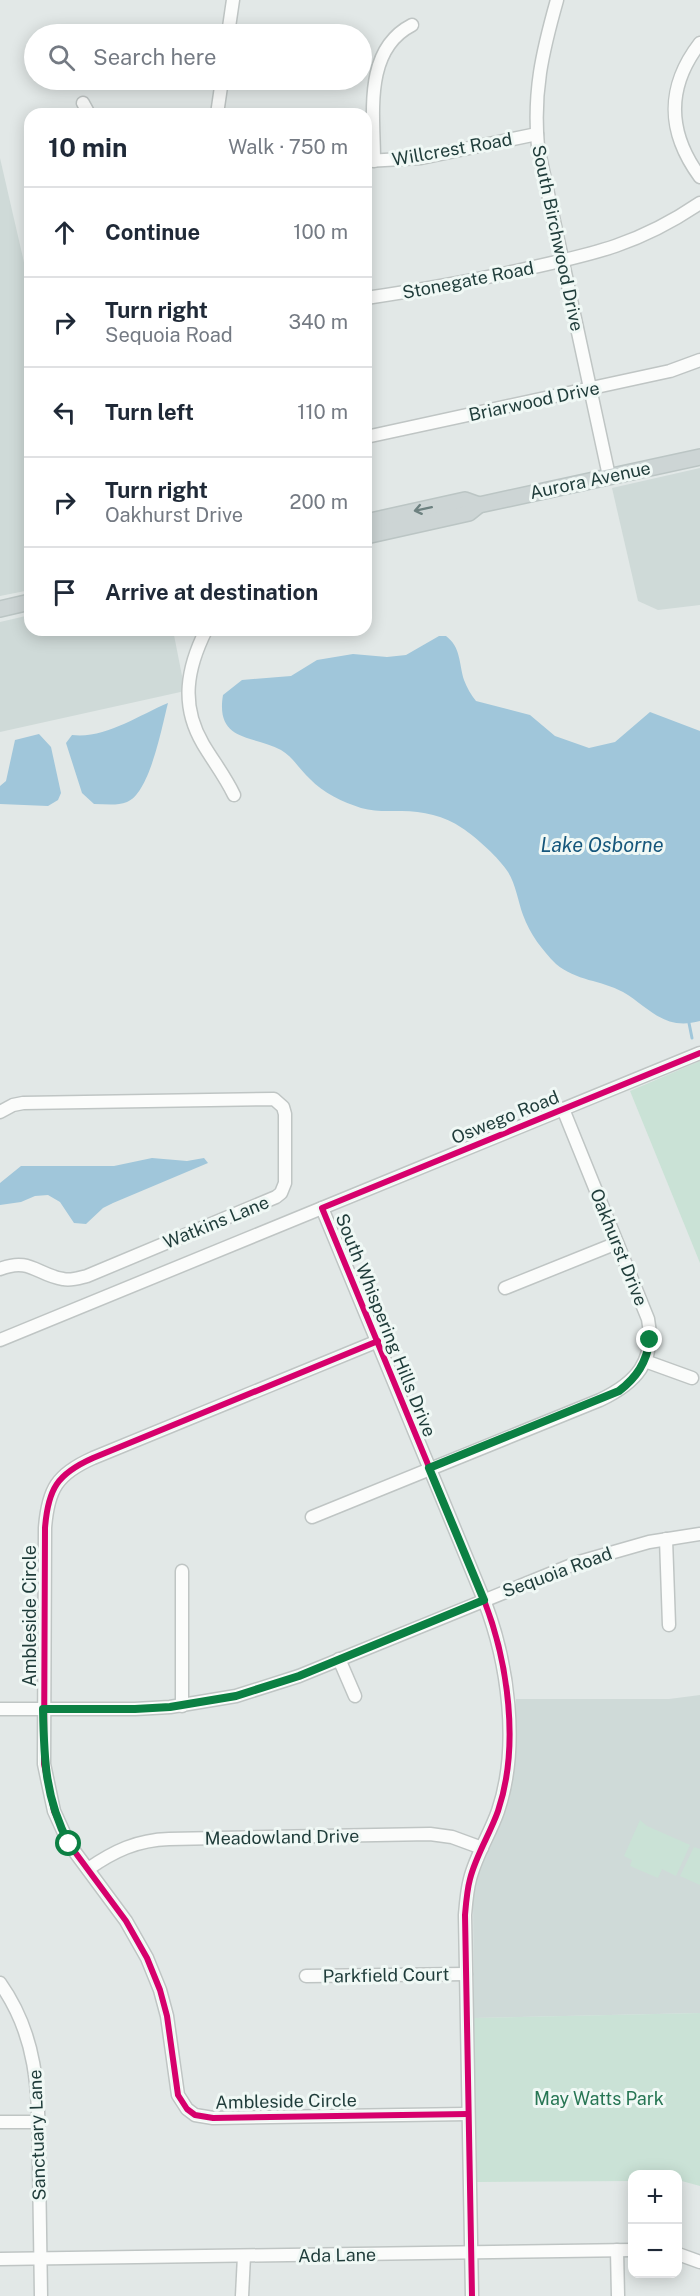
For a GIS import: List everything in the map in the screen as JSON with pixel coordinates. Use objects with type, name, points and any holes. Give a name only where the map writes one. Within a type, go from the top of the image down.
[{"type":"main road","name":"Aurora Avenue","points":[[372,535],[469,513],[479,505],[700,457]]},
{"type":"main road","name":"Aurora Avenue","points":[[372,521],[465,500],[479,505]]},
{"type":"main road","points":[[0,609],[24,603]]},
{"type":"street","points":[[229,24],[233,0]]},
{"type":"street","name":"South Birchwood Drive","points":[[557,0],[536,91],[537,134],[609,476]]},
{"type":"street","points":[[372,125],[374,89],[380,59],[394,36],[412,25]]},
{"type":"street","points":[[700,43],[682,72],[675,99],[677,130],[690,162],[700,177]]},
{"type":"street","points":[[218,108],[221,90]]},
{"type":"street","name":"Willcrest Road","points":[[372,161],[421,158],[537,134]]},
{"type":"street","name":"Stonegate Road","points":[[372,297],[456,284],[598,253],[641,238],[669,224],[700,203]]},
{"type":"street","name":"Briarwood Drive","points":[[372,436],[670,371],[700,360]]},
{"type":"street","points":[[203,636],[190,668],[187,690],[189,710],[201,742],[225,776],[234,795]]},
{"type":"street","name":"Oswego Road","points":[[0,1340],[700,1053]]},
{"type":"street","name":"Watkins Lane","points":[[0,1112],[23,1103],[274,1100],[283,1107],[285,1114],[285,1177],[284,1188],[276,1197],[87,1276],[71,1280],[60,1279],[23,1264],[0,1269]]},
{"type":"street","name":"Oakhurst Drive","points":[[312,1516],[619,1391],[629,1383],[645,1361],[650,1340],[648,1319],[563,1109]]},
{"type":"street","name":"South Whispering Hills Drive","points":[[322,1208],[484,1600],[504,1666],[508,1701],[508,1753],[502,1796],[473,1870],[465,1915],[472,2296]]},
{"type":"street","points":[[505,1288],[617,1243]]},
{"type":"street","name":"Ambleside Circle","points":[[378,1341],[93,1458],[79,1464],[62,1476],[50,1492],[45,1519],[44,1764],[49,1795],[69,1844],[126,1921],[147,1958],[160,1990],[167,2016],[178,2095],[187,2109],[195,2115],[213,2118],[468,2114]]},
{"type":"street","points":[[645,1361],[693,1378]]},
{"type":"street","name":"Sequoia Road","points":[[0,1709],[135,1709],[182,1706],[228,1698],[272,1686],[579,1562],[618,1549],[700,1534]]},
{"type":"street","points":[[666,1539],[669,1625]]},
{"type":"street","points":[[182,1571],[182,1706]]},
{"type":"street","points":[[339,1659],[355,1696]]},
{"type":"street","name":"Meadowland Drive","points":[[88,1869],[121,1848],[154,1839],[430,1834],[452,1837],[482,1848]]},
{"type":"street","name":"Parkfield Court","points":[[306,1976],[466,1974]]},
{"type":"street","name":"Sanctuary Lane","points":[[0,1983],[14,2004],[30,2041],[37,2084],[41,2296]]},
{"type":"street","points":[[0,2122],[38,2122]]},
{"type":"street","points":[[617,2250],[618,2296]]},
{"type":"street","name":"Ada Lane","points":[[0,2259],[628,2250]]},
{"type":"street","points":[[682,2255],[700,2262]]},
{"type":"street","points":[[242,2296],[244,2256]]},
{"type":"shaded area","points":[[0,158],[24,262],[24,591],[0,596]]},
{"type":"shaded area","points":[[700,468],[700,605],[658,610],[638,601],[612,488]]},
{"type":"shaded area","points":[[24,616],[24,636],[174,636],[185,691],[0,732],[0,622]]},
{"type":"shaded area","points":[[700,1695],[700,2013],[474,2018],[473,1899],[477,1875],[509,1800],[516,1753],[516,1699],[669,1699]]},
{"type":"green space","points":[[700,1061],[700,1263],[630,1091]]},
{"type":"green space","points":[[640,1820],[647,1826],[690,1845],[676,1876],[662,1869],[658,1878],[630,1866],[632,1860],[624,1856]]},
{"type":"green space","points":[[694,1847],[700,1849],[700,1885],[680,1876]]},
{"type":"green space","name":"May Watts Park","points":[[700,2013],[700,2186],[682,2181],[682,2170],[628,2170],[628,2181],[477,2182],[474,2018]]},
{"type":"water","name":"Lake Osborne","points":[[439,636],[446,636],[454,645],[464,680],[476,701],[530,715],[555,736],[589,748],[615,742],[650,712],[700,731],[700,1021],[677,1023],[667,1020],[623,992],[572,974],[556,964],[529,929],[508,872],[487,849],[462,828],[448,820],[425,813],[371,810],[340,800],[315,784],[281,750],[239,735],[225,722],[222,711],[223,695],[242,680],[291,676],[317,660],[353,654],[387,657],[406,655]]},
{"type":"water","points":[[168,703],[154,758],[135,796],[123,803],[94,804],[82,793],[66,743],[72,735],[97,734],[109,730]]},
{"type":"water","points":[[39,734],[51,747],[61,793],[58,800],[48,806],[0,804],[0,786],[6,781],[15,740]]},
{"type":"water","points":[[152,1158],[187,1161],[204,1158],[208,1163],[103,1208],[86,1224],[74,1223],[60,1202],[48,1195],[0,1205],[0,1183],[21,1166],[114,1166]]},
{"type":"waterway","points":[[689,1023],[692,1038]]},
{"type":"cycle path","points":[[472,2296],[465,1915],[473,1870],[498,1811],[505,1786],[510,1732],[505,1677],[484,1600],[322,1208],[700,1053]]},
{"type":"cycle path","points":[[378,1341],[93,1458],[71,1470],[57,1484],[49,1503],[45,1528],[44,1764],[54,1811],[69,1844],[126,1921],[147,1958],[160,1990],[167,2016],[178,2095],[187,2109],[195,2115],[213,2118],[468,2114]]},
{"type":"route","points":[[69,1844],[54,1811],[47,1787],[44,1764],[43,1709],[170,1707],[236,1696],[299,1676],[484,1600],[429,1468],[619,1391],[641,1369],[647,1356],[650,1340]]}]
